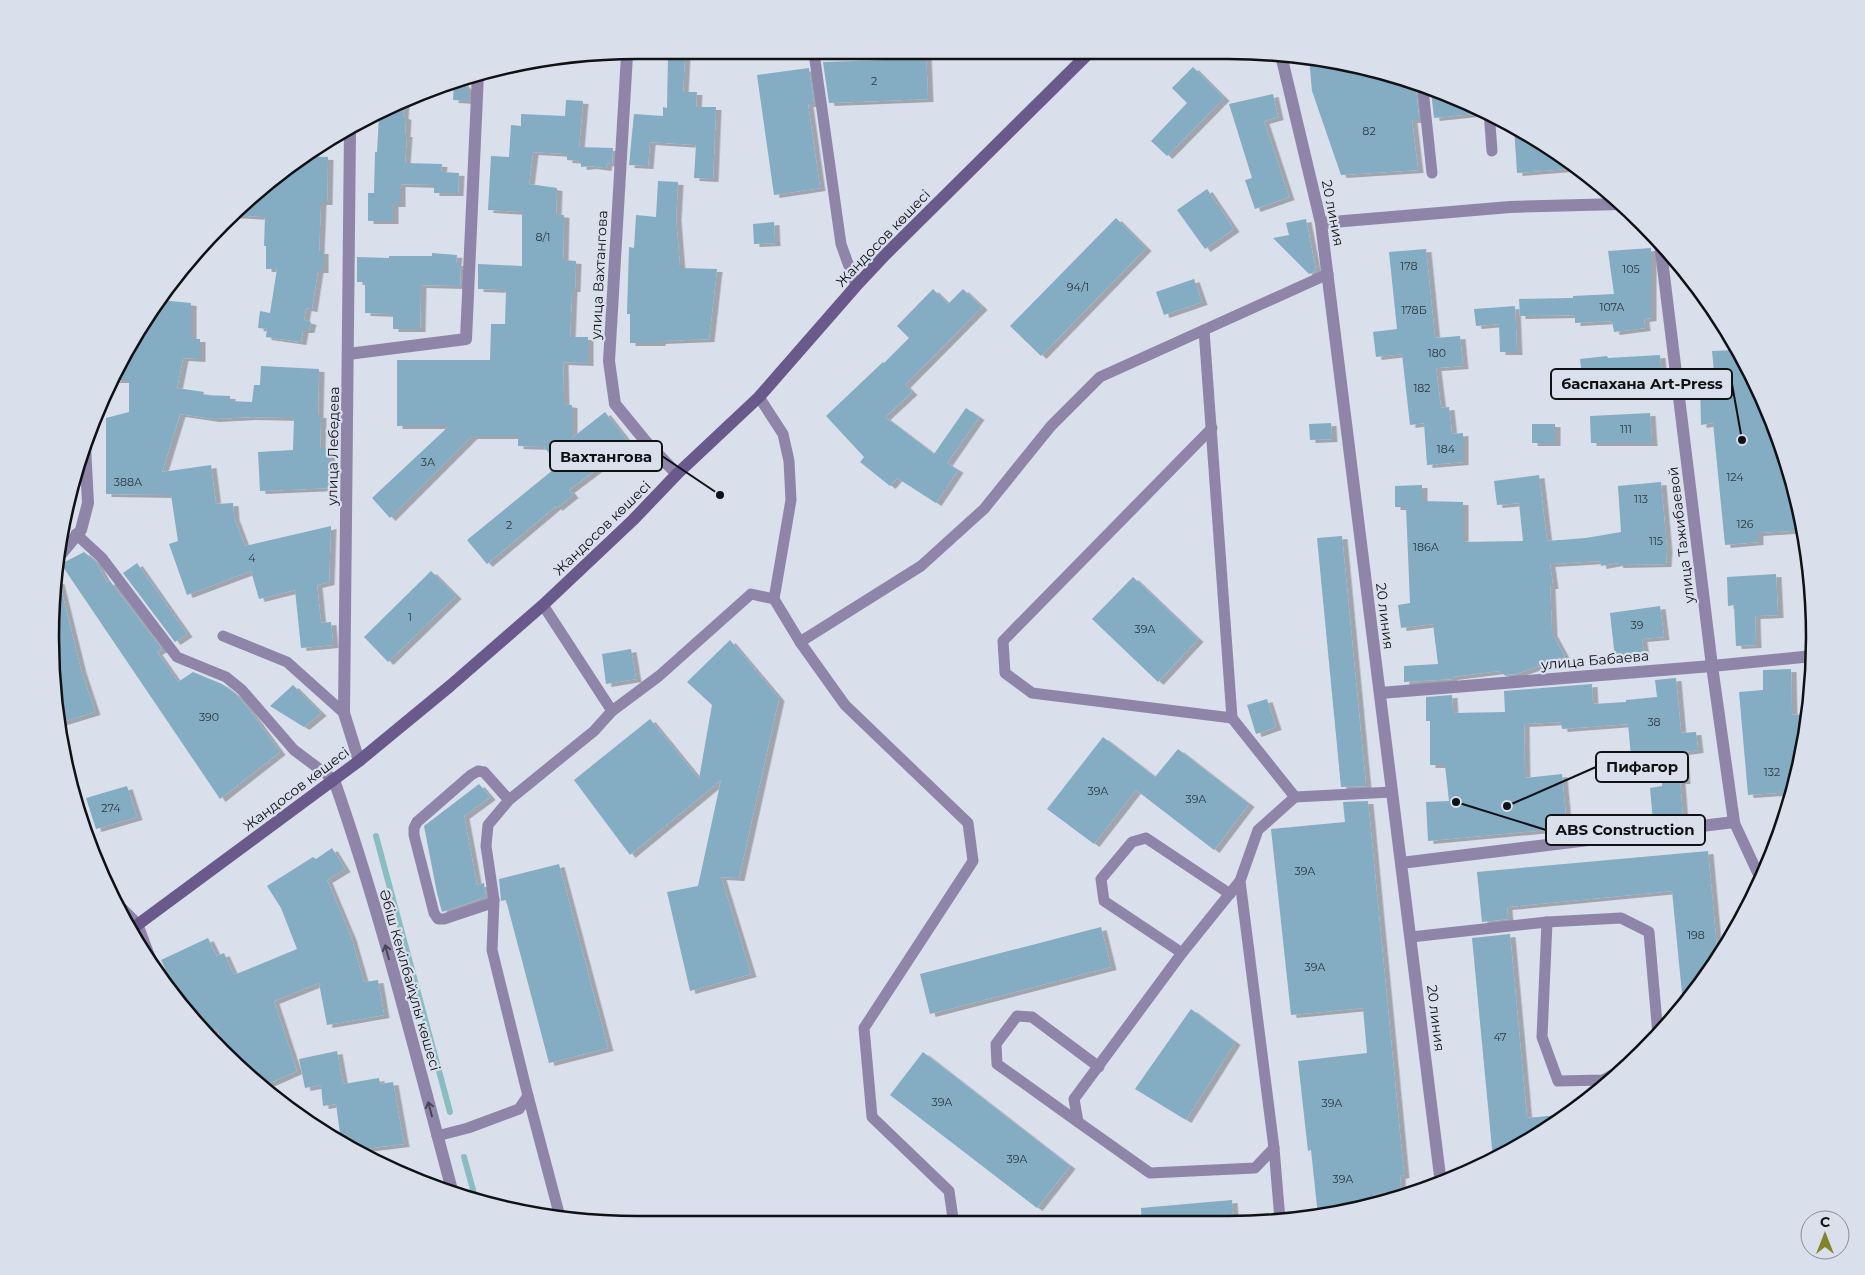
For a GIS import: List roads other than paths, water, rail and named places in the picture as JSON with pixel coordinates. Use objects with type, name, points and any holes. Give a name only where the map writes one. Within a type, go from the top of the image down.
[{"type":"main road","name":"Жандосов көшесі","points":[[136,926],[359,761],[450,686],[543,605],[759,397],[856,286],[1083,59]]},
{"type":"street","name":"улица Вахтангова","points":[[627,59],[609,361],[616,404],[647,443],[677,474]]},
{"type":"street","name":"20 линия","points":[[1283,62],[1321,223],[1441,1175]]},
{"type":"street","points":[[348,354],[466,339],[478,81]]},
{"type":"street","name":"улица Лебедева","points":[[350,135],[344,713],[359,761]]},
{"type":"street","points":[[1321,223],[1510,208],[1612,204]]},
{"type":"street","name":"улица Тажибаевой","points":[[1661,254],[1712,666],[1734,822]]},
{"type":"street","points":[[66,547],[81,530],[88,503],[86,462]]},
{"type":"street","name":"улица Бабаева","points":[[1380,693],[1805,657]]},
{"type":"street","name":"Әбіш Кекілбайұлы көшесі","points":[[334,780],[350,823],[385,942],[451,1186]]},
{"type":"street","points":[[1401,863],[1734,822]]},
{"type":"lane","points":[[815,59],[840,244],[856,286]]},
{"type":"lane","points":[[1423,93],[1432,173]]},
{"type":"lane","points":[[1489,121],[1492,152]]},
{"type":"lane","points":[[800,642],[921,566],[984,509],[1051,426],[1100,376],[1328,274]]},
{"type":"lane","points":[[1204,330],[1232,718],[1295,797]]},
{"type":"lane","points":[[759,397],[783,434],[789,461],[791,500],[774,599],[800,642],[844,705],[968,823],[973,861],[864,1028],[872,1118],[949,1191],[953,1216]]},
{"type":"lane","points":[[1212,428],[1003,641],[1005,672],[1032,693],[1232,718]]},
{"type":"lane","points":[[76,534],[102,558],[177,657],[226,677],[242,690],[294,750],[334,780]]},
{"type":"lane","points":[[558,1210],[492,950],[494,900],[486,846],[488,825],[509,800],[594,731],[612,711],[660,676],[751,594],[774,599]]},
{"type":"lane","points":[[543,605],[612,711]]},
{"type":"lane","points":[[223,636],[287,662],[344,713]]},
{"type":"lane","points":[[494,900],[489,904],[444,919],[438,919],[434,913],[414,835],[414,828],[417,822],[478,771],[484,772],[509,800]]},
{"type":"lane","points":[[1078,1122],[1074,1099],[1182,953],[1240,881],[1258,830],[1295,797],[1392,792]]},
{"type":"lane","points":[[1734,822],[1757,871]]},
{"type":"lane","points":[[1182,953],[1104,901],[1102,879],[1132,842],[1146,838],[1230,894]]},
{"type":"lane","points":[[1240,881],[1274,1148],[1279,1213]]},
{"type":"lane","points":[[1411,937],[1547,922],[1621,918],[1649,932],[1657,1025]]},
{"type":"lane","points":[[1547,922],[1542,1037],[1558,1081],[1600,1080]]},
{"type":"lane","points":[[1099,1067],[1032,1017],[1017,1016],[996,1044],[997,1064],[1150,1173],[1255,1168],[1274,1148]]},
{"type":"lane","points":[[437,1136],[468,1128],[519,1109],[528,1096]]},
{"type":"waterway","points":[[376,836],[450,1112]]},
{"type":"waterway","points":[[464,1157],[474,1193]]},
{"type":"place","name":"баспахана Art-Press","points":[[1742,440]]},
{"type":"place","name":"Вахтангова","points":[[720,495]]},
{"type":"place","name":"ABS Construction","points":[[1456,802]]},
{"type":"place","name":"Пифагор","points":[[1507,806]]}]
